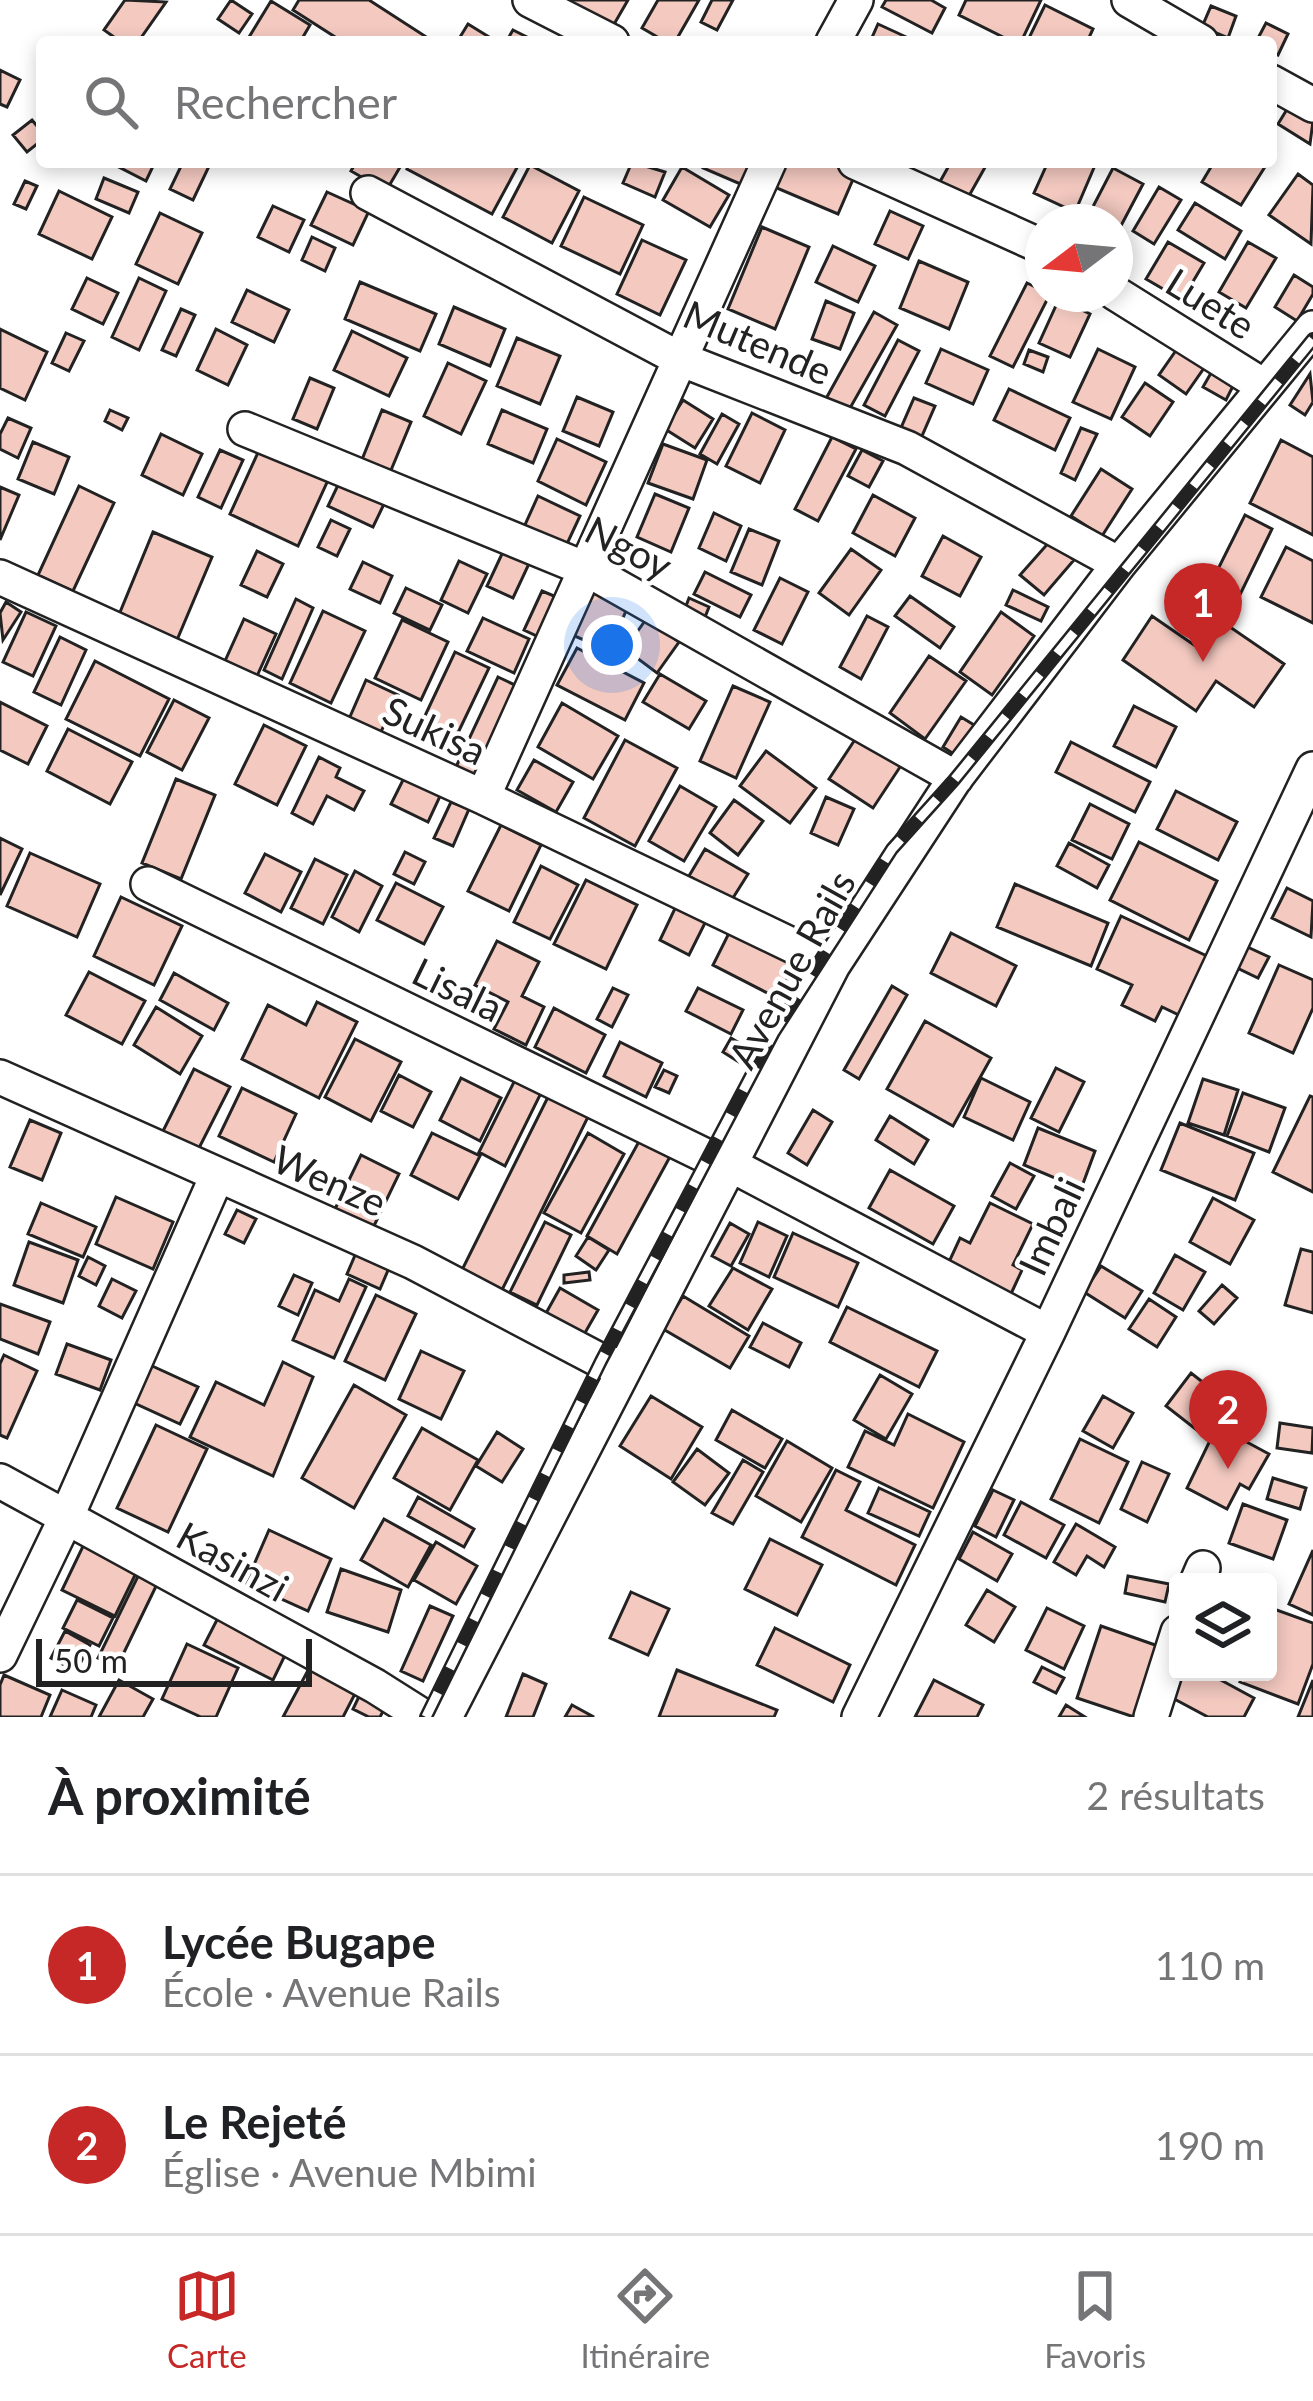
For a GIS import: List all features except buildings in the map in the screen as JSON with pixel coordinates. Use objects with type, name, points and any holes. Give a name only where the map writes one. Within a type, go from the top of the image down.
[{"type":"street","points":[[530,0],[600,36]]},
{"type":"street","points":[[835,36],[856,0]]},
{"type":"street","points":[[1129,0],[1192,36]]},
{"type":"street","points":[[1277,85],[1313,105]]},
{"type":"street","points":[[482,797],[766,168]]},
{"type":"street","points":[[868,168],[1025,239]]},
{"type":"street","name":"Mutende","points":[[368,193],[680,358],[907,448],[1119,564]]},
{"type":"street","name":"Luete","points":[[1133,304],[1262,386]]},
{"type":"street","name":"Avenue Rails","points":[[445,1717],[833,965],[956,778],[1119,564],[1313,328]]},
{"type":"street","name":"Ngoy","points":[[245,429],[588,570],[956,778]]},
{"type":"street","name":"Sukisa","points":[[0,577],[482,797],[833,965]]},
{"type":"street","name":"Imbali","points":[[860,1717],[1048,1332],[1313,769]]},
{"type":"street","name":"Lisala","points":[[148,884],[733,1166],[1048,1332]]},
{"type":"street","name":"Wenze","points":[[0,1077],[413,1262],[602,1361],[623,1367]]},
{"type":"street","points":[[0,1655],[218,1177]]},
{"type":"street","name":"Kasinzi","points":[[0,1481],[375,1685],[424,1717]]},
{"type":"street","points":[[1151,1717],[1169,1660]]},
{"type":"railway","points":[[426,1717],[601,1361],[774,1032],[892,849],[954,780],[1313,339]]},
{"type":"place","name":"Lycée Bugape","points":[[1203,662]]},
{"type":"place","name":"Le Rejeté","points":[[1228,1469]]}]
